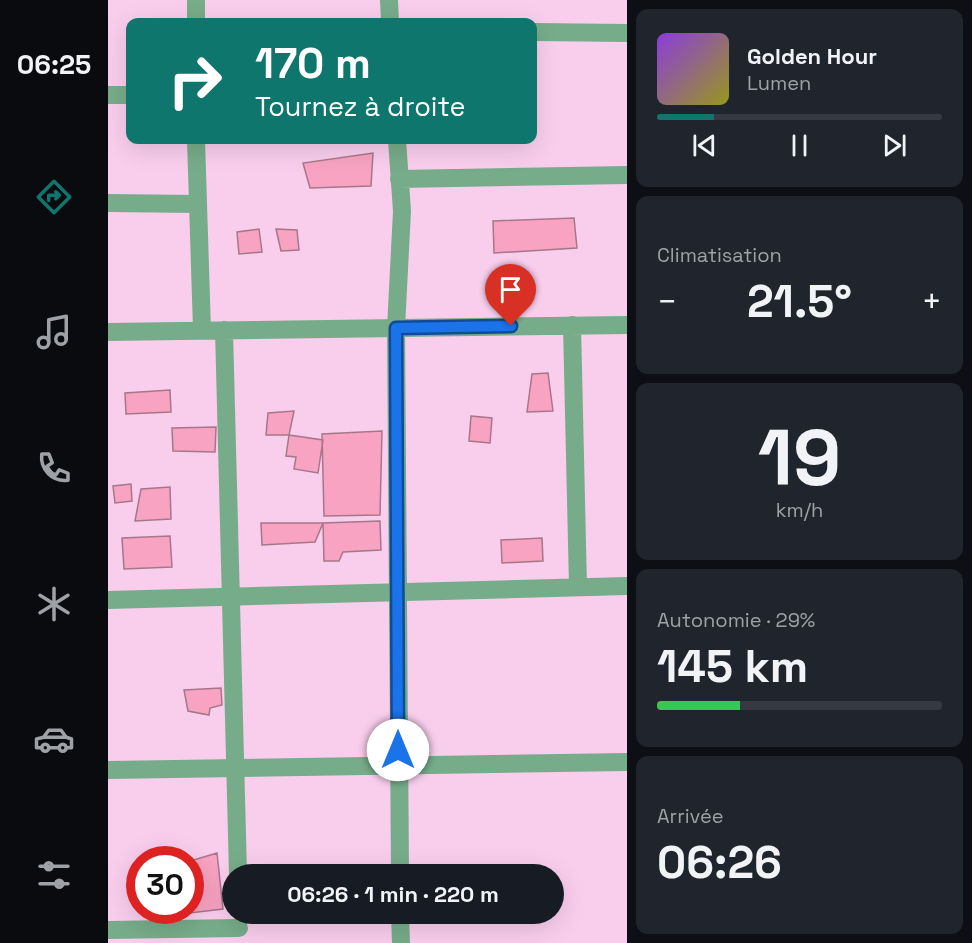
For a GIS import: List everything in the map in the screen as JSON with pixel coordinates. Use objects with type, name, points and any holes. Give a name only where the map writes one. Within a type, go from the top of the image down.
[{"type":"street","points":[[196,0],[196,18]]},
{"type":"street","points":[[389,0],[390,18]]},
{"type":"street","points":[[537,32],[627,33]]},
{"type":"street","points":[[108,95],[126,95]]},
{"type":"street","points":[[196,144],[202,330]]},
{"type":"street","points":[[397,144],[402,212],[396,328],[400,864]]},
{"type":"street","points":[[399,179],[627,175]]},
{"type":"street","points":[[108,203],[197,204]]},
{"type":"street","points":[[572,325],[578,587]]},
{"type":"street","points":[[108,332],[627,325]]},
{"type":"street","points":[[224,330],[238,864]]},
{"type":"street","points":[[108,600],[627,586]]},
{"type":"street","points":[[108,770],[627,762]]},
{"type":"street","points":[[400,924],[401,943]]},
{"type":"street","points":[[108,930],[239,928]]},
{"type":"building","points":[[373,153],[371,186],[310,188],[303,163]]},
{"type":"building","points":[[574,218],[577,248],[494,253],[493,221]]},
{"type":"building","points":[[259,229],[262,252],[239,254],[237,232]]},
{"type":"building","points":[[276,229],[297,230],[299,250],[281,251]]},
{"type":"building","points":[[548,373],[553,411],[527,412],[532,374]]},
{"type":"building","points":[[170,390],[171,412],[126,414],[125,393]]},
{"type":"building","points":[[294,411],[289,435],[266,435],[268,413]]},
{"type":"building","points":[[471,416],[492,418],[490,443],[469,441]]},
{"type":"building","points":[[216,427],[215,452],[173,451],[172,428]]},
{"type":"building","points":[[382,431],[380,515],[324,516],[322,434]]},
{"type":"building","points":[[289,435],[323,440],[318,473],[294,469],[296,457],[286,456]]},
{"type":"building","points":[[131,484],[132,501],[115,503],[113,486]]},
{"type":"building","points":[[170,487],[171,519],[135,521],[141,489]]},
{"type":"building","points":[[380,521],[381,550],[343,552],[339,561],[324,561],[323,523]]},
{"type":"building","points":[[261,523],[323,523],[315,542],[262,545]]},
{"type":"building","points":[[170,536],[172,567],[124,569],[122,538]]},
{"type":"building","points":[[542,538],[543,561],[502,563],[501,540]]},
{"type":"building","points":[[221,688],[222,705],[210,708],[209,715],[188,711],[184,690]]},
{"type":"building","points":[[217,853],[222,909],[204,911],[204,857]]},
{"type":"route","points":[[398,750],[396,328],[511,326]]}]
